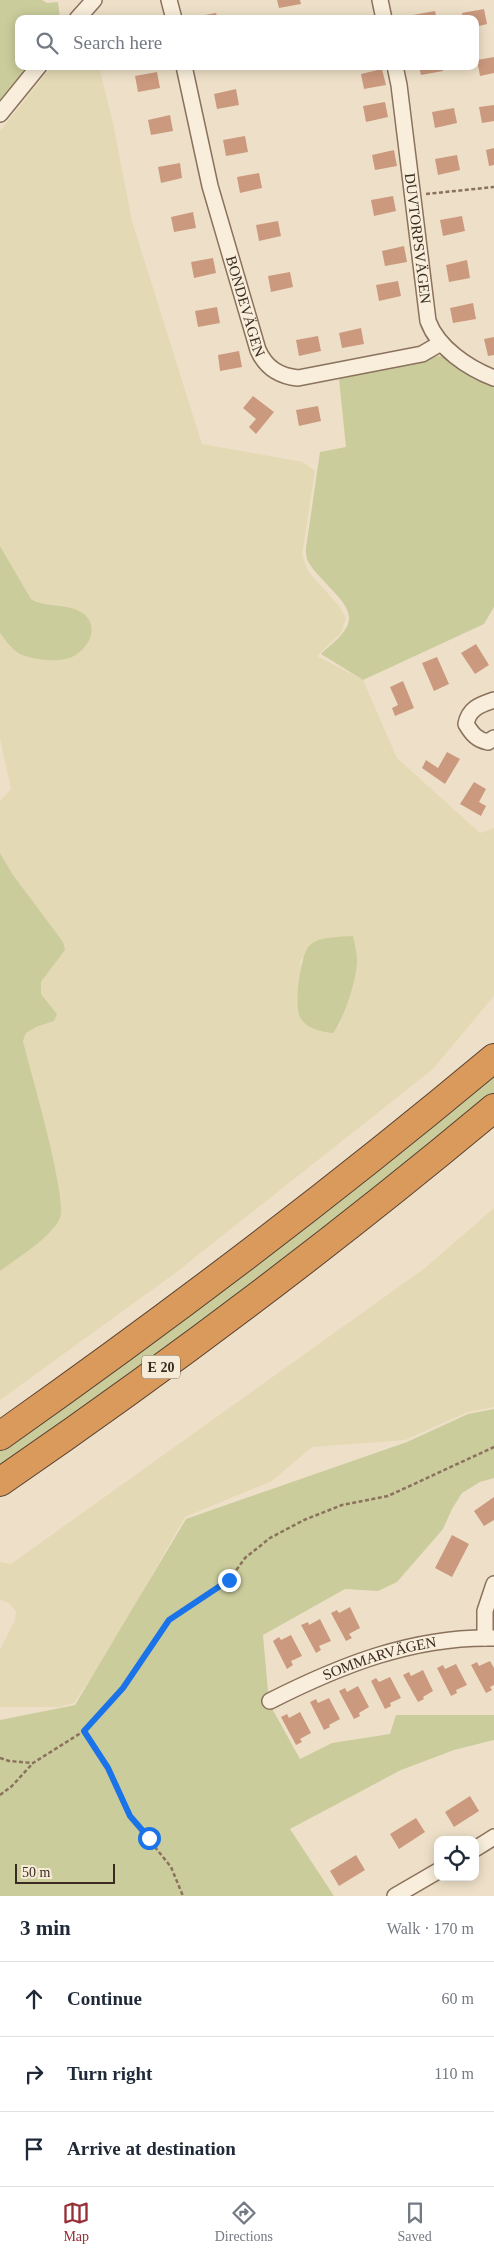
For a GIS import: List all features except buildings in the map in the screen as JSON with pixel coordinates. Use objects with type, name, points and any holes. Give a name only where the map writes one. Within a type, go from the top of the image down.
[{"type":"highway","name":"E 20","points":[[0,1436],[162,1320],[245,1257],[408,1129],[494,1058]]},
{"type":"highway","name":"E 20","points":[[0,1482],[103,1410],[270,1286],[494,1108]]},
{"type":"street","points":[[81,15],[94,0]]},
{"type":"street","points":[[169,0],[173,15]]},
{"type":"street","points":[[380,0],[383,15]]},
{"type":"street","points":[[0,114],[36,70]]},
{"type":"street","name":"BONDEVÄGEN","points":[[185,70],[210,186],[258,350],[263,361],[284,377],[298,378],[422,354],[441,343]]},
{"type":"street","name":"DUVTORPSVÄGEN","points":[[396,70],[428,321],[432,331],[441,343],[480,373],[494,378]]},
{"type":"street","points":[[494,700],[475,708],[468,714],[466,724],[471,733],[480,740],[488,742],[494,738]]},
{"type":"street","points":[[490,1638],[485,1611],[494,1584]]},
{"type":"street","name":"SOMMARVÄGEN","points":[[270,1700],[342,1666],[374,1656],[440,1640],[490,1638]]},
{"type":"street","points":[[479,1846],[494,1837]]},
{"type":"street","points":[[395,1896],[434,1873]]},
{"type":"path","points":[[412,195],[494,187]]},
{"type":"path","points":[[0,1795],[12,1786],[33,1763],[84,1731],[123,1688],[169,1620],[229,1580],[245,1558],[270,1538],[304,1520],[342,1505],[388,1496],[494,1447]]},
{"type":"path","points":[[84,1731],[108,1768],[130,1816],[171,1867],[183,1896]]},
{"type":"path","points":[[0,1758],[9,1761],[33,1763]]},
{"type":"shaded area","points":[[49,70],[100,70],[113,123],[132,221],[202,444],[303,462],[315,471],[302,555],[308,571],[339,606],[346,618],[341,633],[317,656],[363,680],[397,758],[480,833],[494,828],[494,996],[433,1069],[174,1274],[0,1400],[0,1271],[53,1230],[53,1162],[23,1041],[26,1033],[36,1027],[54,1021],[57,1014],[41,994],[41,982],[65,950],[0,853],[0,801],[11,789],[0,739],[0,633],[15,650],[46,605],[31,599],[0,546],[0,131]],"holes":[[[353,936],[357,965],[339,1026],[299,1016],[301,959]]]},
{"type":"shaded area","points":[[494,1208],[494,1407],[468,1412],[405,1440],[312,1447],[272,1481],[185,1517],[112,1646],[74,1703],[59,1707],[0,1707],[0,1650],[15,1620],[16,1611],[9,1603],[0,1600],[0,1562],[11,1564],[425,1268]]},
{"type":"green space","points":[[0,0],[58,2],[60,15],[15,15],[15,70],[26,70],[0,104]]},
{"type":"green space","points":[[439,356],[445,357],[494,384],[494,607],[484,624],[363,680],[321,654],[342,634],[349,619],[344,605],[311,566],[306,556],[320,452],[346,447],[339,379],[341,376]]},
{"type":"green space","points":[[0,546],[31,599],[44,604],[74,609],[86,616],[92,629],[91,636],[84,648],[78,653],[72,657],[54,660],[43,660],[22,655],[0,633]]},
{"type":"green space","points":[[0,853],[13,875],[63,942],[65,950],[41,982],[41,994],[57,1014],[54,1021],[36,1027],[26,1033],[23,1041],[54,1161],[59,1186],[60,1218],[42,1240],[0,1271]]},
{"type":"green space","points":[[353,936],[357,963],[345,1009],[333,1033],[314,1029],[302,1021],[298,1011],[299,981],[306,951],[309,946],[318,940]]},
{"type":"green space","points":[[494,1070],[494,1094],[482,1104],[262,1280],[0,1470],[0,1447]]},
{"type":"green space","points":[[494,1409],[494,1478],[480,1482],[462,1493],[443,1529],[397,1582],[378,1591],[345,1589],[263,1635],[269,1703],[300,1759],[332,1743],[390,1734],[396,1715],[494,1715],[494,1740],[454,1750],[401,1770],[290,1829],[334,1896],[0,1896],[0,1720],[75,1705],[186,1519],[407,1442],[468,1414]]},
{"type":"route","points":[[149,1838],[130,1816],[108,1768],[84,1731],[123,1688],[142,1657],[169,1620],[229,1580]]}]
